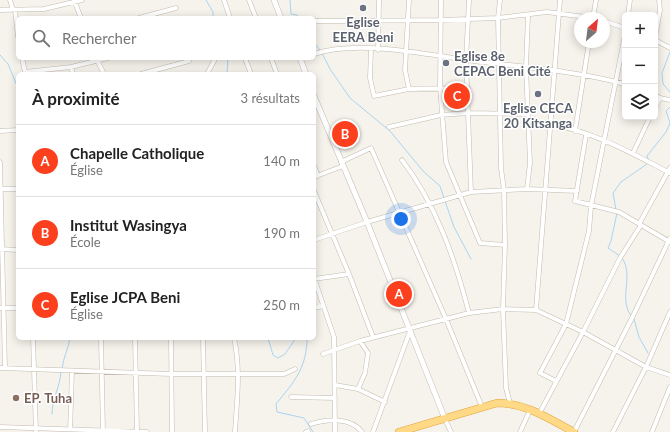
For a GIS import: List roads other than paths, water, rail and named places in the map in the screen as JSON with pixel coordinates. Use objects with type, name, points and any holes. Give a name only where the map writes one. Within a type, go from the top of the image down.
[{"type":"highway","points":[[399,432],[412,430],[497,403],[510,403],[539,414],[574,432]]},
{"type":"street","points":[[10,0],[14,10],[16,24]]},
{"type":"street","points":[[0,10],[44,9],[82,0]]},
{"type":"street","points":[[224,0],[229,16]]},
{"type":"street","points":[[249,0],[255,16]]},
{"type":"street","points":[[274,0],[280,16]]},
{"type":"street","points":[[378,50],[379,0]]},
{"type":"street","points":[[409,0],[405,70],[409,89]]},
{"type":"street","points":[[440,0],[441,115],[446,162],[458,195],[480,243],[505,245]]},
{"type":"street","points":[[469,0],[466,60],[471,192]]},
{"type":"street","points":[[500,0],[498,18],[501,168],[504,190],[505,245],[503,309],[506,388],[510,403]]},
{"type":"street","points":[[536,310],[549,124],[560,0]]},
{"type":"street","points":[[594,12],[596,0]]},
{"type":"street","points":[[628,12],[630,0]]},
{"type":"street","points":[[658,22],[660,10],[659,0]]},
{"type":"street","points":[[74,1],[80,16]]},
{"type":"street","points":[[146,16],[176,8]]},
{"type":"street","points":[[316,21],[498,18],[547,12],[574,15]]},
{"type":"street","points":[[527,189],[530,163],[526,67],[528,15]]},
{"type":"street","points":[[610,23],[622,27]]},
{"type":"street","points":[[658,41],[670,48]]},
{"type":"street","points":[[316,54],[341,48],[406,52],[554,71],[622,83]]},
{"type":"street","points":[[575,131],[588,48]]},
{"type":"street","points":[[556,381],[540,373],[566,324],[589,231],[591,206],[623,48]]},
{"type":"street","points":[[371,49],[370,78],[374,96],[409,89],[440,87],[468,88]]},
{"type":"street","points":[[22,60],[25,72],[41,72],[71,67],[94,60]]},
{"type":"street","points":[[97,60],[103,72]]},
{"type":"street","points":[[246,60],[250,72]]},
{"type":"street","points":[[271,60],[276,72]]},
{"type":"street","points":[[302,60],[305,72]]},
{"type":"street","points":[[148,72],[188,61]]},
{"type":"street","points":[[209,72],[214,61]]},
{"type":"street","points":[[71,67],[72,72]]},
{"type":"street","points":[[658,102],[660,98],[670,100]]},
{"type":"street","points":[[316,105],[367,222],[451,432]]},
{"type":"street","points":[[389,127],[441,115],[468,113],[529,114]]},
{"type":"street","points":[[633,153],[649,120]]},
{"type":"street","points":[[539,414],[583,332],[620,256],[640,225],[669,171],[605,140],[549,124]]},
{"type":"street","points":[[0,131],[16,130]]},
{"type":"street","points":[[574,432],[670,240],[617,212],[575,201],[586,135]]},
{"type":"street","points":[[316,176],[371,148],[446,318],[482,407]]},
{"type":"street","points":[[402,160],[430,203],[459,275],[469,313]]},
{"type":"street","points":[[0,162],[2,308],[5,368]]},
{"type":"street","points":[[1,189],[16,189]]},
{"type":"street","points":[[316,239],[331,233],[399,212],[471,192],[527,189],[577,190]]},
{"type":"street","points":[[316,196],[349,274],[373,337]]},
{"type":"street","points":[[1,249],[16,250]]},
{"type":"street","points":[[316,279],[349,274]]},
{"type":"street","points":[[316,285],[334,337],[336,348],[335,432]]},
{"type":"street","points":[[316,308],[323,306]]},
{"type":"street","points":[[2,308],[16,308]]},
{"type":"street","points":[[323,354],[336,348],[373,337],[469,313],[503,309],[536,310],[583,332],[646,367],[670,375]]},
{"type":"street","points":[[613,432],[646,367],[670,312]]},
{"type":"street","points":[[373,432],[385,402],[409,329]]},
{"type":"street","points":[[33,340],[36,431]]},
{"type":"street","points":[[100,340],[103,431]]},
{"type":"street","points":[[135,340],[137,432]]},
{"type":"street","points":[[171,340],[172,432]]},
{"type":"street","points":[[203,340],[205,432]]},
{"type":"street","points":[[234,340],[239,359],[235,432]]},
{"type":"street","points":[[358,389],[365,373],[368,353],[360,341]]},
{"type":"street","points":[[0,368],[171,374],[284,374],[295,369]]},
{"type":"street","points":[[70,431],[72,371]]},
{"type":"street","points":[[335,386],[358,389],[385,402]]},
{"type":"street","points":[[652,432],[670,387]]},
{"type":"street","points":[[290,397],[335,398]]},
{"type":"street","points":[[520,432],[530,410]]},
{"type":"street","points":[[311,424],[324,420],[335,420],[354,424],[362,432]]},
{"type":"street","points":[[0,427],[6,430],[147,432]]},
{"type":"waterway","points":[[206,0],[213,12],[213,16]]},
{"type":"waterway","points":[[290,0],[291,14],[298,16]]},
{"type":"waterway","points":[[316,45],[320,50]]},
{"type":"waterway","points":[[670,52],[662,73],[663,84],[670,92]]},
{"type":"waterway","points":[[322,53],[330,69],[350,98],[390,131],[423,171],[440,186],[444,198]]},
{"type":"waterway","points":[[0,55],[8,64],[16,83]]},
{"type":"waterway","points":[[227,72],[228,60]]},
{"type":"waterway","points":[[649,161],[647,156],[666,132],[670,123],[666,111],[670,107]]},
{"type":"waterway","points":[[616,210],[613,193],[621,182],[647,164]]},
{"type":"waterway","points":[[445,201],[454,227],[471,259]]},
{"type":"waterway","points":[[617,213],[608,248],[620,256]]},
{"type":"waterway","points":[[622,258],[626,265],[627,272],[626,303],[632,317]]},
{"type":"waterway","points":[[634,319],[639,337],[648,353]]},
{"type":"waterway","points":[[62,369],[69,340]]},
{"type":"waterway","points":[[269,340],[273,355],[278,358],[285,354],[295,340]]},
{"type":"waterway","points":[[307,340],[305,358],[302,366],[294,381],[276,404],[277,412],[304,418],[313,432]]},
{"type":"waterway","points":[[52,414],[53,403],[61,372]]},
{"type":"place","name":"Eglise EERA Beni","points":[[363,8]]},
{"type":"place","name":"Eglise 8e CEPAC Beni Cité","points":[[446,63]]},
{"type":"place","name":"Eglise CECA 20 Kitsanga","points":[[538,94]]},
{"type":"place","name":"Eglise JCPA Beni","points":[[457,96]]},
{"type":"place","name":"Institut Wasingya","points":[[345,134]]},
{"type":"place","name":"Chapelle Catholique","points":[[399,294]]},
{"type":"place","name":"EP. Tuha","points":[[16,398]]}]
